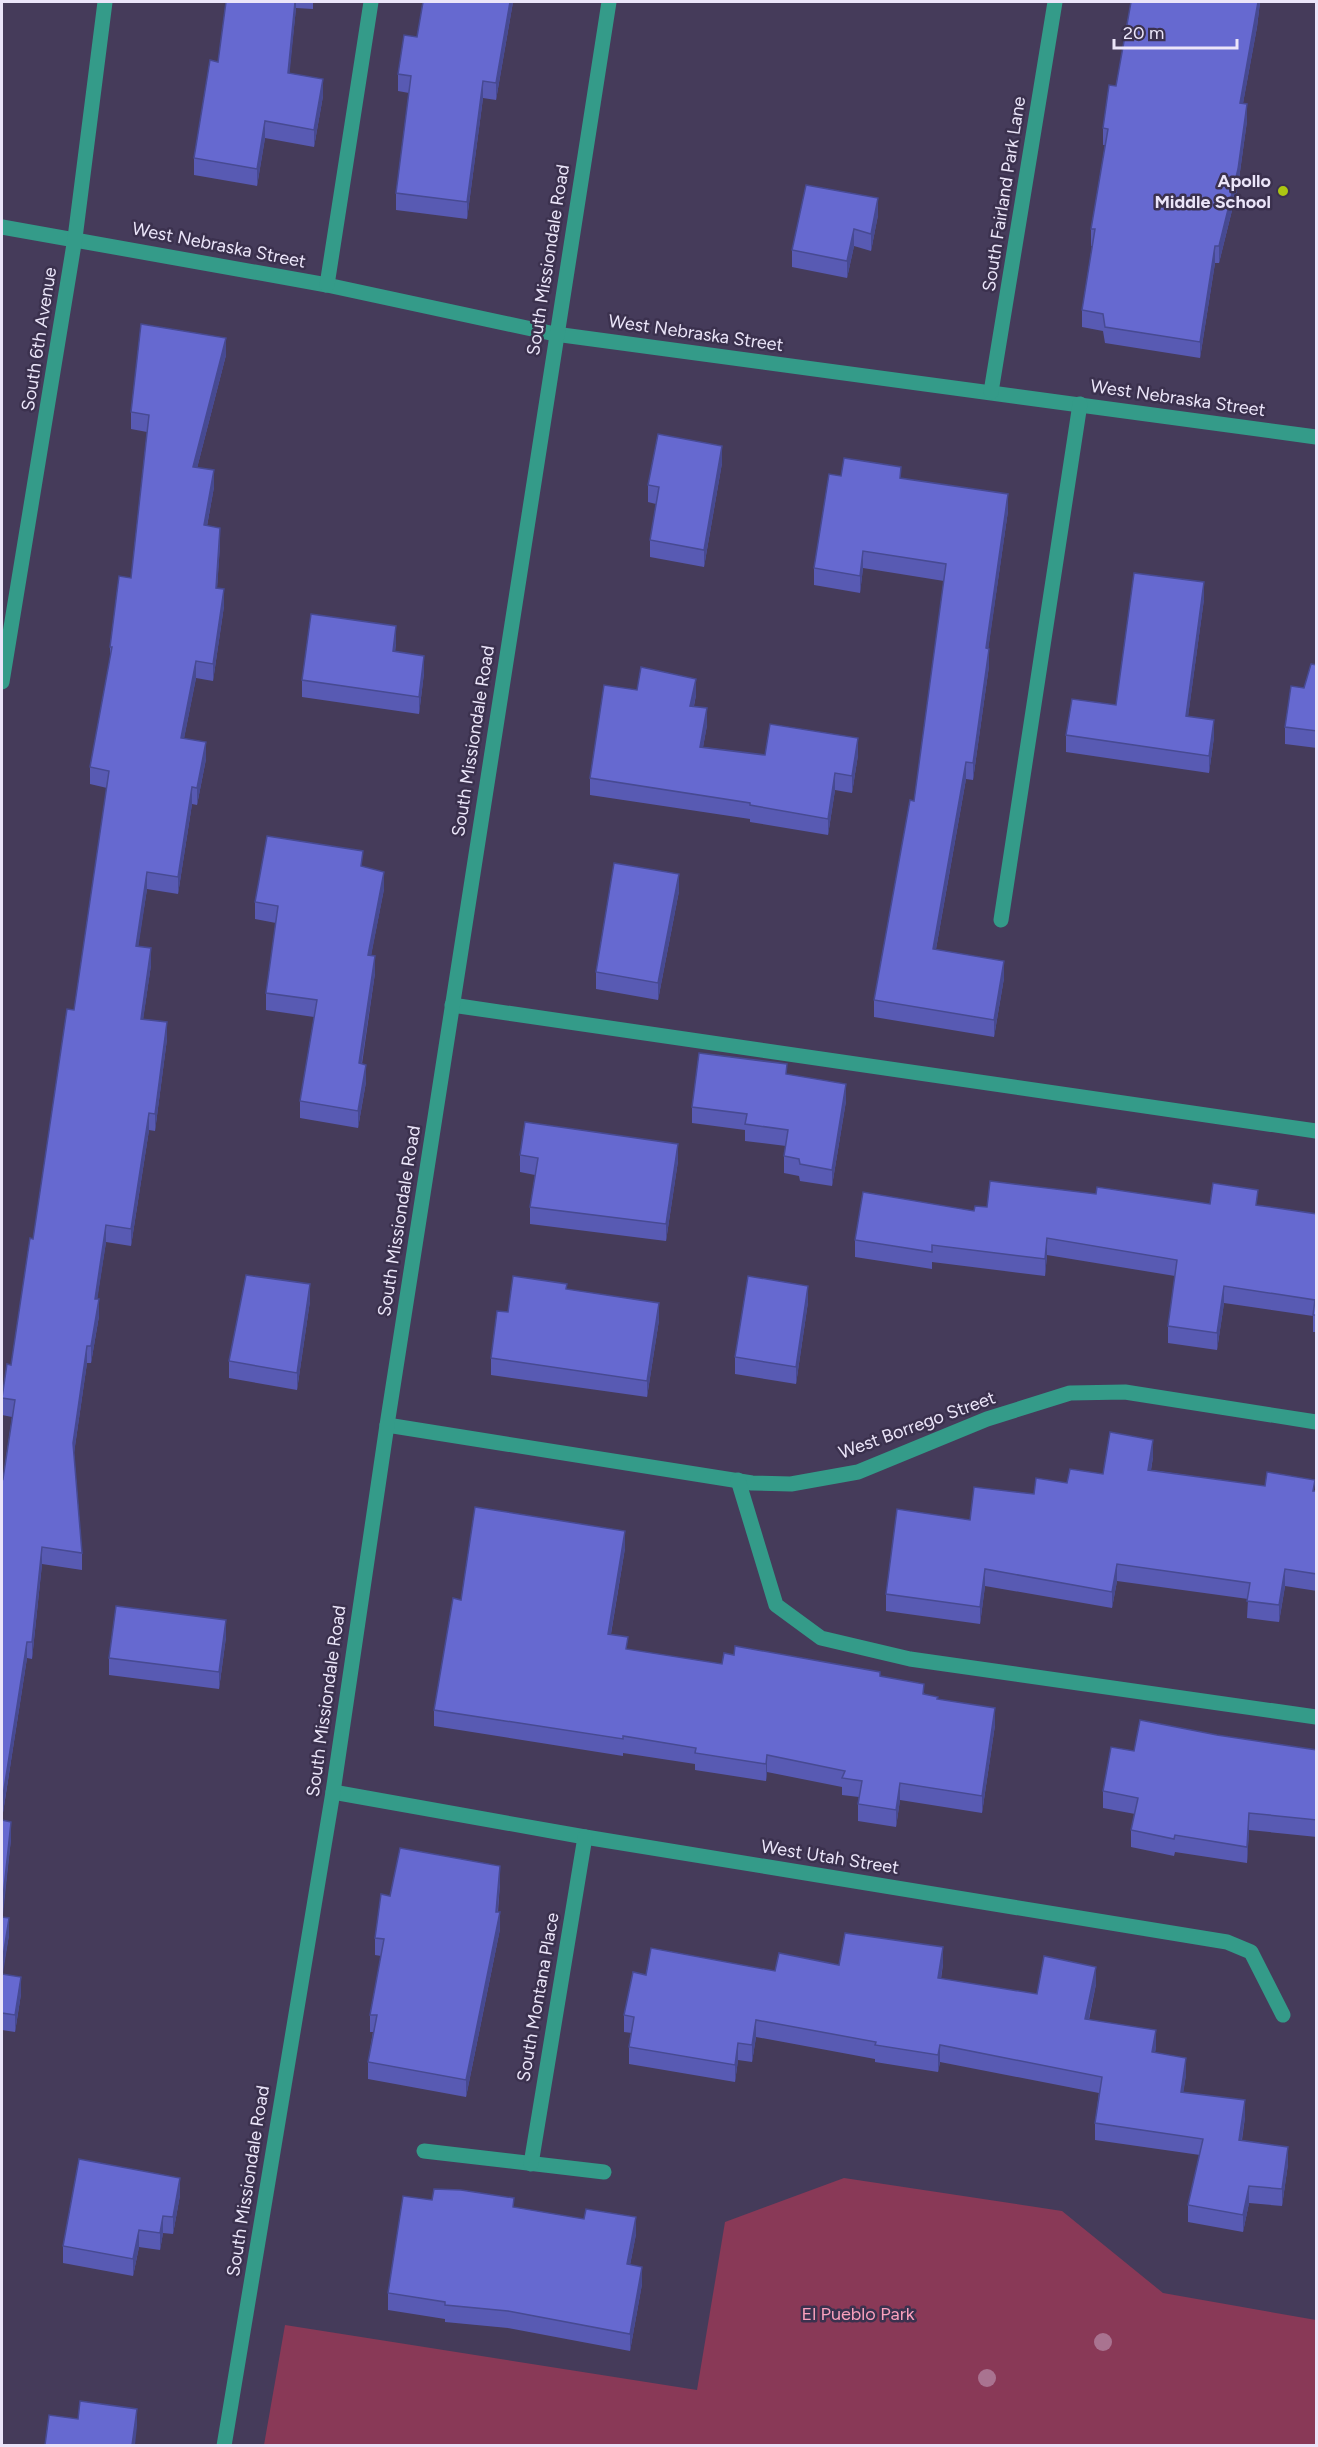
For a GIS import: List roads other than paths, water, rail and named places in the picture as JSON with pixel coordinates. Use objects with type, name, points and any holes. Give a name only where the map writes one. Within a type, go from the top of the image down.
[{"type":"street","name":"South 6th Avenue","points":[[2,682],[75,238],[105,2]]},
{"type":"street","points":[[327,285],[371,2]]},
{"type":"street","name":"South Missiondale Road","points":[[224,2445],[333,1792],[387,1425],[555,334],[609,2]]},
{"type":"street","name":"South Fairland Park Lane","points":[[991,393],[1055,2]]},
{"type":"street","name":"West Nebraska Street","points":[[2,227],[75,238],[327,285],[555,334],[1317,437]]},
{"type":"street","points":[[1001,920],[1080,405]]},
{"type":"street","points":[[452,1005],[1317,1131]]},
{"type":"street","name":"West Borrego Street","points":[[387,1425],[738,1480],[791,1484],[858,1472],[987,1419],[1070,1393],[1125,1392],[1317,1422]]},
{"type":"street","points":[[738,1480],[776,1605],[821,1638],[910,1659],[1317,1717]]},
{"type":"street","name":"West Utah Street","points":[[333,1792],[585,1837],[1227,1942],[1251,1952],[1283,2015]]},
{"type":"street","name":"South Montana Place","points":[[531,2164],[585,1837]]},
{"type":"street","points":[[424,2151],[604,2172]]},
{"type":"place","name":"Apollo Middle School","points":[[1283,191]]},
{"type":"park label","name":"El Pueblo Park","points":[[858,2314]]}]
